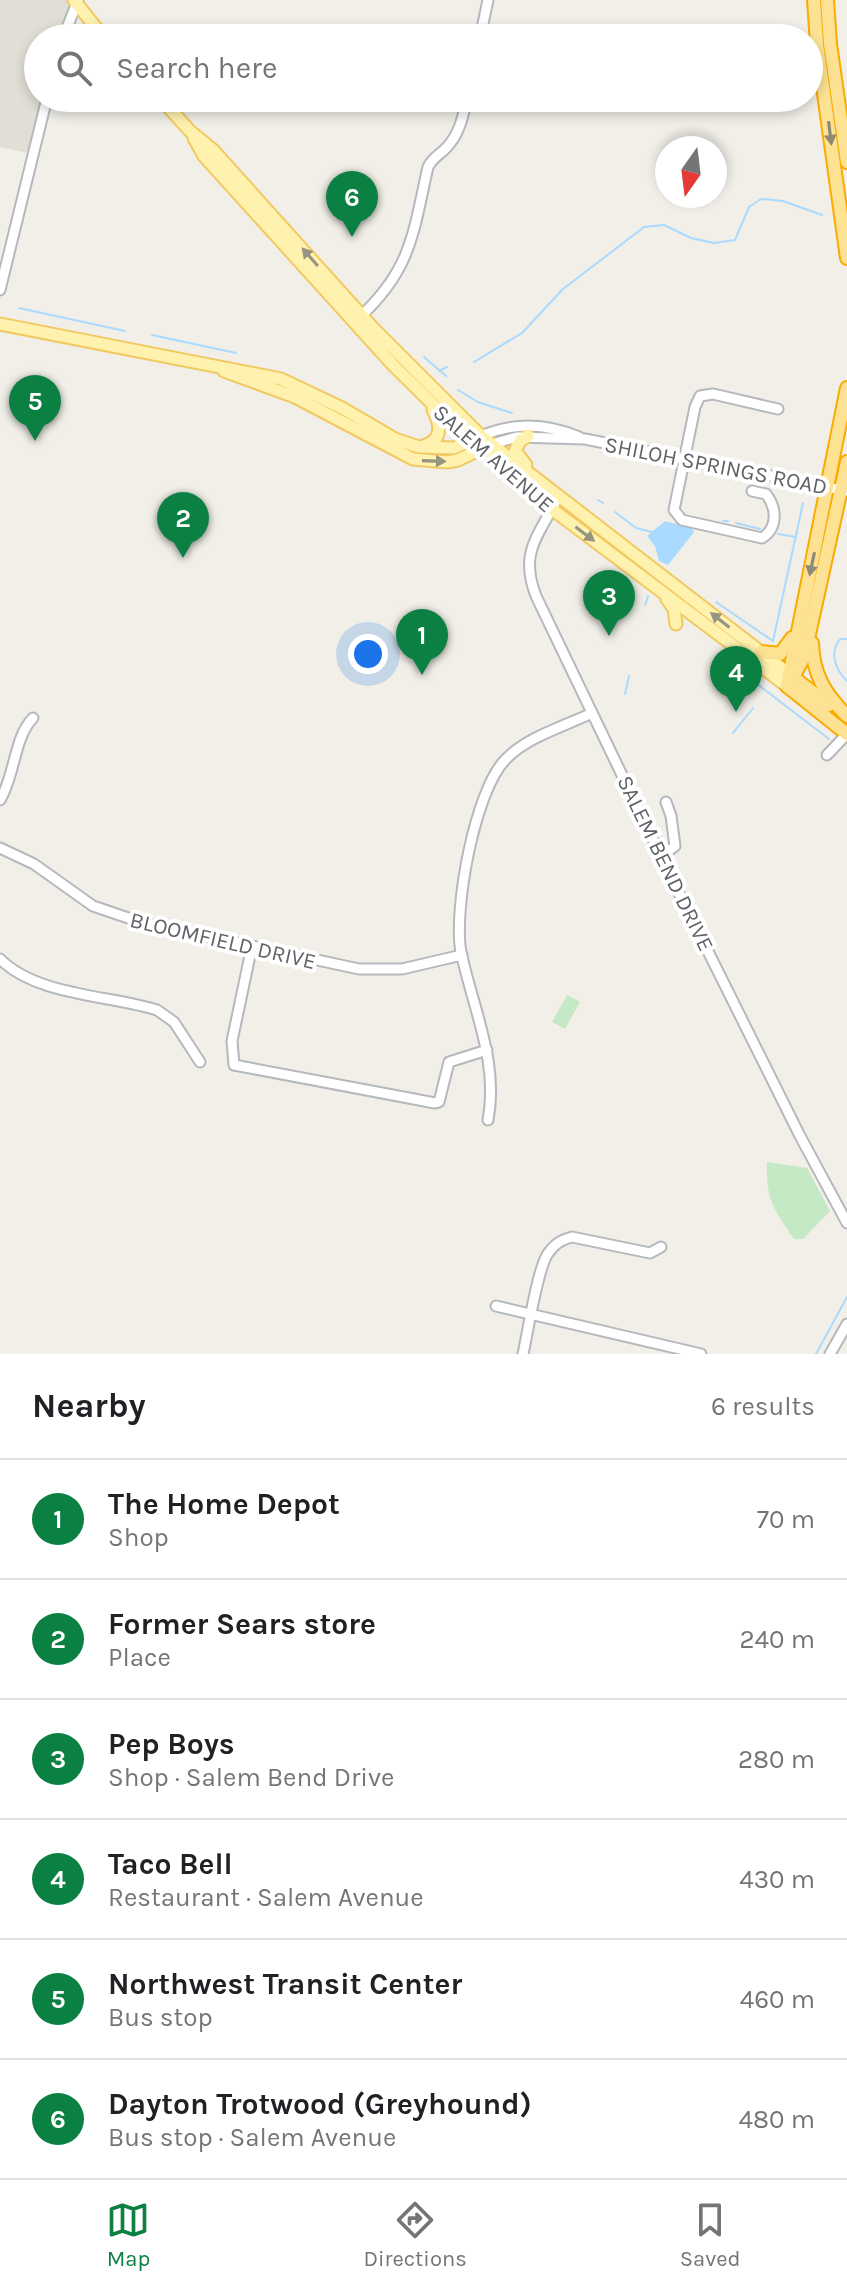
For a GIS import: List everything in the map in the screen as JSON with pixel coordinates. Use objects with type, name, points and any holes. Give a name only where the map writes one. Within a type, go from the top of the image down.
[{"type":"highway","points":[[814,0],[816,24]]},
{"type":"highway","points":[[827,0],[830,44],[847,162]]},
{"type":"highway","points":[[823,87],[847,258]]},
{"type":"highway","points":[[839,490],[847,388]]},
{"type":"highway","points":[[790,679],[847,462]]},
{"type":"highway","points":[[761,652],[780,654],[805,623]]},
{"type":"highway","points":[[805,623],[818,680],[847,718]]},
{"type":"highway","name":"SALEM AVENUE","points":[[790,679],[847,718]]},
{"type":"highway","name":"SALEM AVENUE","points":[[790,679],[847,734]]},
{"type":"main road","points":[[74,1],[93,24]]},
{"type":"main road","name":"SALEM AVENUE","points":[[173,112],[213,150],[262,205],[423,396],[481,443],[552,509],[663,592],[790,679]]},
{"type":"main road","name":"SALEM AVENUE","points":[[190,131],[207,159],[358,319],[402,358],[481,443],[538,482],[761,652],[790,679]]},
{"type":"main road","points":[[207,159],[227,170],[262,205]]},
{"type":"main road","name":"SHILOH SPRINGS ROAD","points":[[0,324],[281,379],[351,413],[395,439],[419,447],[442,449],[481,443]]},
{"type":"main road","name":"SHILOH SPRINGS ROAD","points":[[216,367],[295,397],[413,459],[447,462],[481,443]]},
{"type":"main road","points":[[419,447],[435,441],[440,429],[435,413],[423,396]]},
{"type":"main road","points":[[528,436],[520,441],[515,451],[538,482]]},
{"type":"main road","points":[[663,592],[674,609],[676,624]]},
{"type":"street","points":[[483,24],[488,0]]},
{"type":"street","points":[[67,24],[74,1]]},
{"type":"street","points":[[0,290],[44,112]]},
{"type":"street","points":[[358,319],[393,281],[404,261],[428,167],[457,134],[463,112]]},
{"type":"street","points":[[752,491],[766,494],[774,505],[773,524],[764,537],[682,520],[677,517],[674,508],[695,407],[703,394],[778,409]]},
{"type":"street","name":"SHILOH SPRINGS ROAD","points":[[481,443],[508,427],[537,426],[585,439]]},
{"type":"street","name":"SHILOH SPRINGS ROAD","points":[[481,443],[528,436],[585,439],[839,490]]},
{"type":"street","name":"SALEM BEND DRIVE","points":[[558,497],[531,546],[529,572],[536,596],[805,1147],[847,1223]]},
{"type":"street","points":[[488,1120],[492,1084],[487,1050],[462,955],[459,927],[460,896],[481,810],[492,777],[503,761],[517,749],[592,713]]},
{"type":"street","points":[[0,800],[10,781],[22,733],[33,718]]},
{"type":"street","points":[[827,755],[847,734]]},
{"type":"street","points":[[662,856],[675,846],[666,802]]},
{"type":"street","name":"BLOOMFIELD DRIVE","points":[[0,848],[34,864],[103,911],[140,922],[344,967],[375,970],[417,966],[462,955]]},
{"type":"street","points":[[252,946],[232,1041],[234,1065],[435,1103],[439,1102],[449,1062],[487,1050]]},
{"type":"street","points":[[0,959],[33,981],[157,1010],[174,1022],[200,1062]]},
{"type":"street","points":[[523,1354],[543,1262],[562,1239],[572,1237],[650,1253],[661,1247]]},
{"type":"street","points":[[496,1306],[694,1353]]},
{"type":"street","points":[[830,1354],[847,1324]]},
{"type":"shaded area","points":[[0,0],[69,0],[75,4],[68,24],[24,24],[24,112],[44,112],[33,154],[0,147]]},
{"type":"green space","points":[[567,995],[580,1002],[565,1029],[552,1022]]},
{"type":"green space","points":[[767,1162],[807,1168],[830,1211],[803,1239],[794,1239],[772,1203]]},
{"type":"water","points":[[665,521],[692,528],[694,532],[668,565],[659,561],[655,546],[647,536]]},
{"type":"waterway","points":[[474,362],[522,333],[563,289],[644,227],[664,225],[691,238],[714,243],[735,240],[749,207],[761,199],[783,201],[822,215]]},
{"type":"waterway","points":[[19,308],[125,331]]},
{"type":"waterway","points":[[152,335],[236,353]]},
{"type":"waterway","points":[[424,357],[446,376]]},
{"type":"waterway","points":[[439,371],[447,367]]},
{"type":"waterway","points":[[458,390],[478,402],[512,413]]},
{"type":"waterway","points":[[598,500],[603,503]]},
{"type":"waterway","points":[[716,602],[773,641],[803,503]]},
{"type":"waterway","points":[[615,512],[636,528],[652,532]]},
{"type":"waterway","points":[[723,521],[728,521]]},
{"type":"waterway","points":[[736,523],[760,529]]},
{"type":"waterway","points":[[778,534],[796,537]]},
{"type":"waterway","points":[[645,605],[648,596]]},
{"type":"waterway","points":[[847,639],[840,639],[834,655],[839,671],[847,681]]},
{"type":"waterway","points":[[735,667],[829,739]]},
{"type":"waterway","points":[[625,694],[629,676]]},
{"type":"waterway","points":[[733,733],[753,708]]},
{"type":"waterway","points":[[816,1354],[847,1297]]},
{"type":"place","name":"Dayton Trotwood (Greyhound)","points":[[352,237]]},
{"type":"place","name":"Northwest Transit Center","points":[[35,441]]},
{"type":"place","name":"Former Sears store","points":[[183,558]]},
{"type":"place","name":"Pep Boys","points":[[609,636]]},
{"type":"place","name":"The Home Depot","points":[[422,675]]},
{"type":"place","name":"Taco Bell","points":[[736,712]]}]
